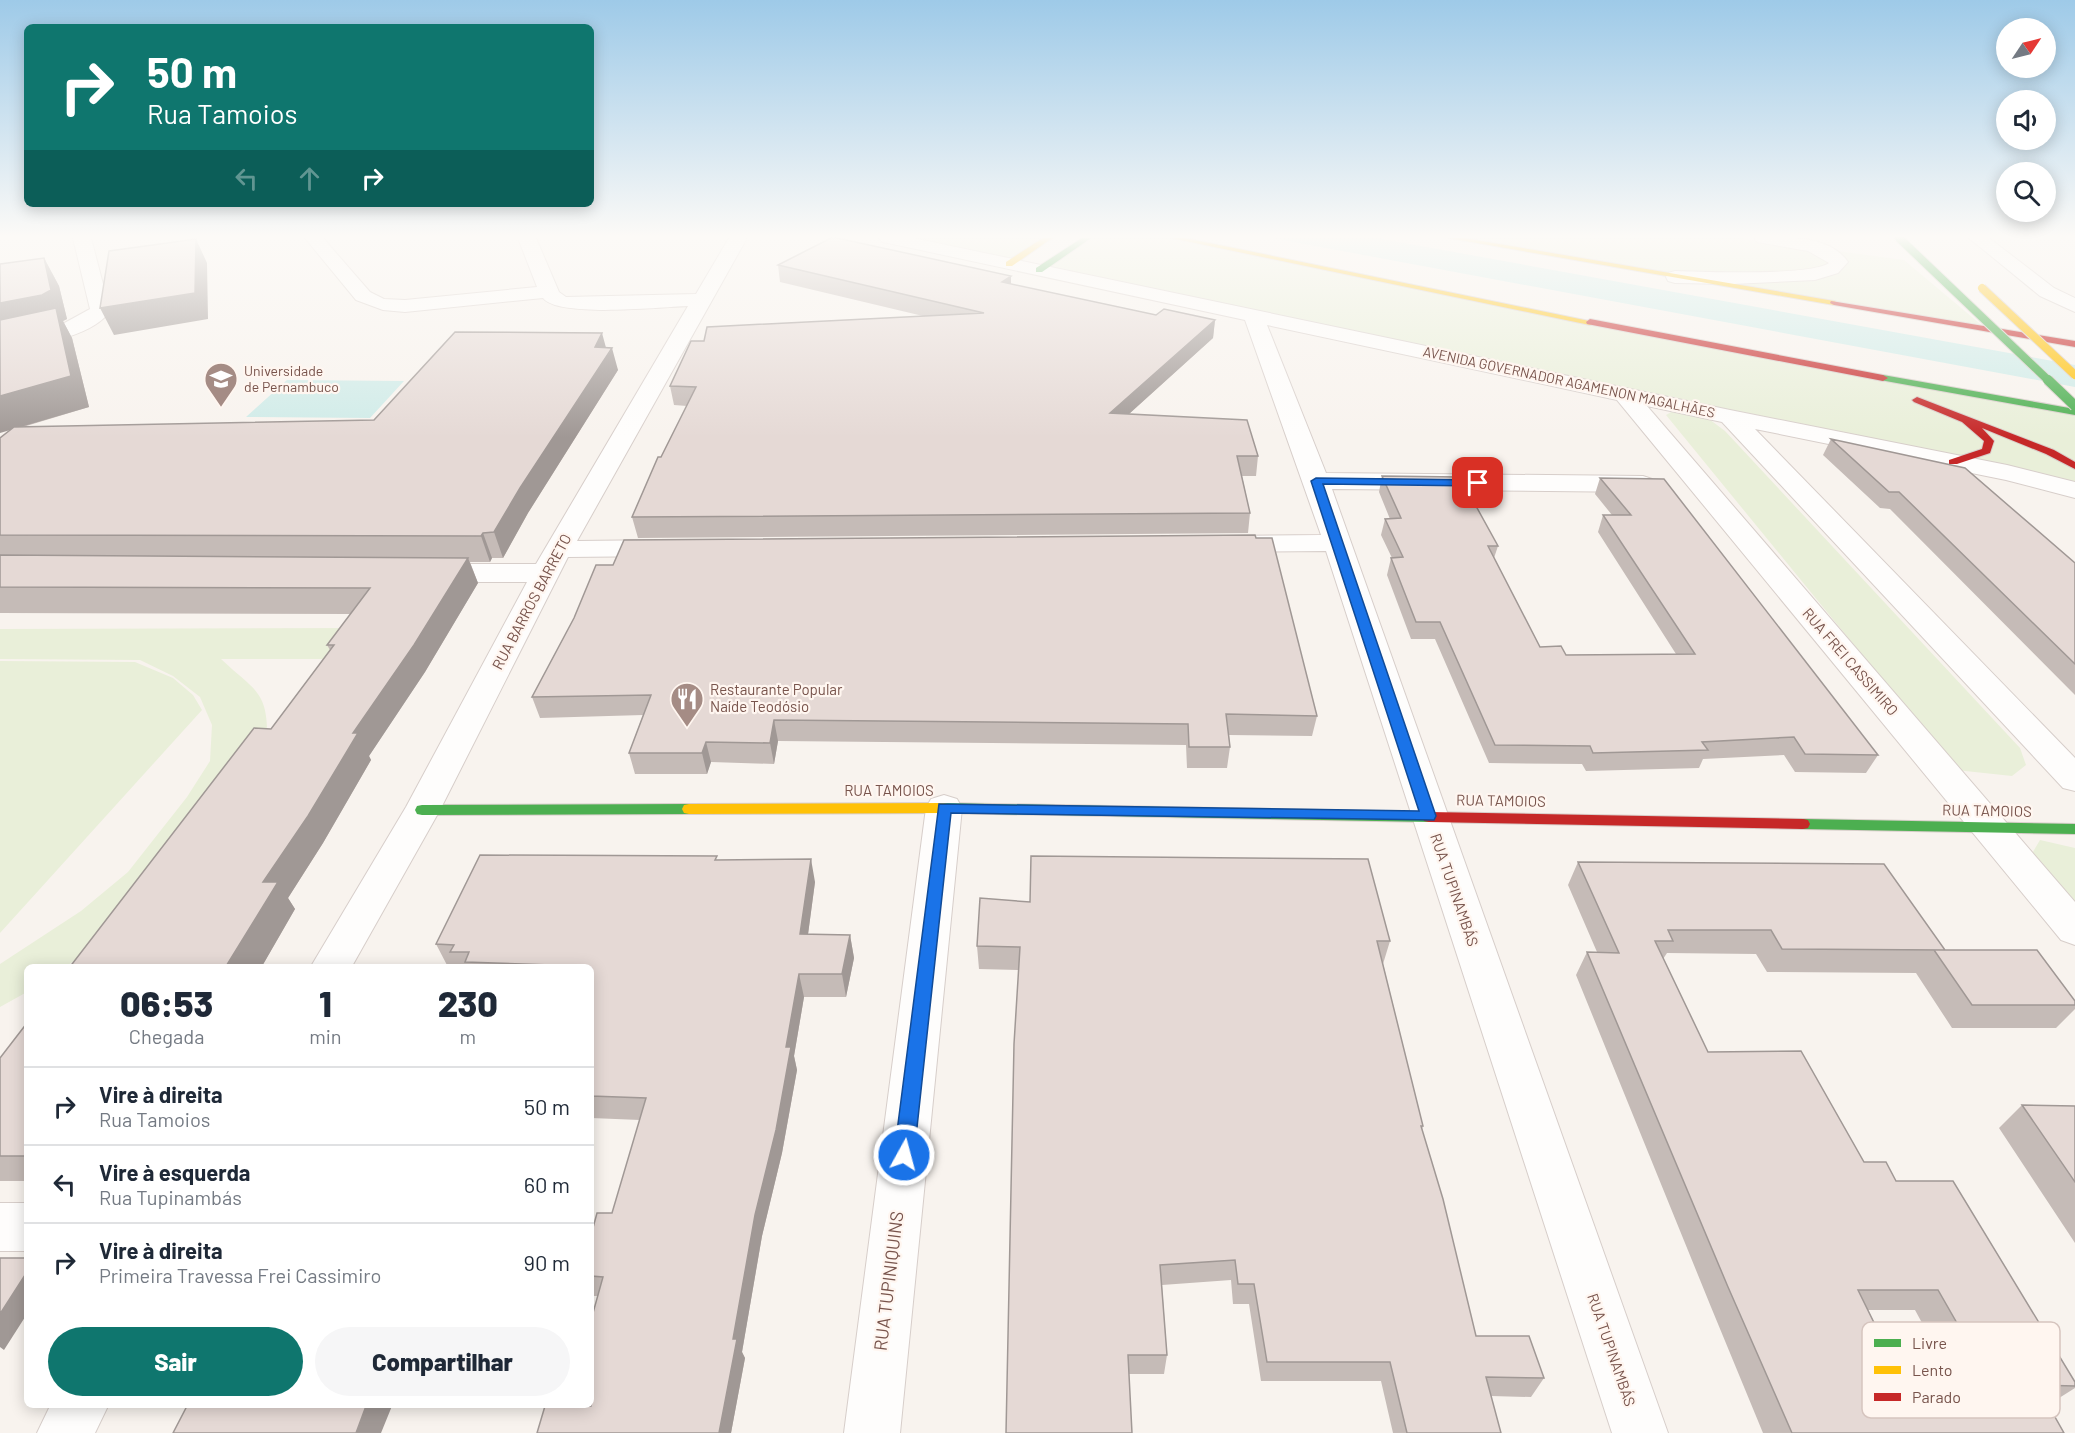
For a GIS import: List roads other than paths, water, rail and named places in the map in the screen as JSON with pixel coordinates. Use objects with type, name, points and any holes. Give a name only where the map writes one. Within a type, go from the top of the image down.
[{"type":"main road","points":[[1507,305],[1786,361],[2075,412]]},
{"type":"main road","points":[[1841,305],[2075,344]]},
{"type":"main road","points":[[1968,305],[2075,406]]},
{"type":"main road","points":[[2000,305],[2075,375]]},
{"type":"main road","points":[[1786,361],[1881,388],[1965,417],[2050,452],[2075,466]]},
{"type":"main road","points":[[1953,462],[1986,451],[1989,441],[1983,431],[1965,417]]},
{"type":"main road","name":"RUA TAMOIOS","points":[[422,810],[944,808],[2075,829]]},
{"type":"street","points":[[0,345],[63,330],[93,318],[100,311],[98,305]]},
{"type":"street","points":[[382,305],[417,305]]},
{"type":"street","name":"RUA BARROS BARRETO","points":[[332,964],[422,810],[552,561],[701,305]]},
{"type":"street","name":"AVENIDA GOVERNADOR AGAMENON MAGALHÃES","points":[[1209,305],[1730,417],[1953,462],[2075,490]]},
{"type":"street","name":"RUA TUPINAMBÁS","points":[[1253,314],[1316,481],[1428,816],[1640,1433]]},
{"type":"street","name":"RUA FREI CASSIMIRO","points":[[1624,394],[1698,485],[1992,828],[2075,929]]},
{"type":"street","points":[[1730,417],[2075,779]]},
{"type":"street","points":[[1316,481],[1698,485]]},
{"type":"street","points":[[1205,544],[1337,543]]},
{"type":"street","points":[[404,572],[690,548]]},
{"type":"street","name":"RUA TUPINIQUINS","points":[[872,1433],[944,808]]},
{"type":"street","points":[[0,1227],[24,1227]]},
{"type":"street","points":[[65,1433],[79,1408]]},
{"type":"water","points":[[1632,305],[1745,305],[2075,365],[2075,387]]},
{"type":"water","points":[[287,380],[404,381],[370,418],[246,417]]},
{"type":"place","name":"Universidade de Pernambuco","points":[[221,408]]},
{"type":"place","name":"Restaurante Popular Naíde Teodósio","points":[[687,728]]}]
